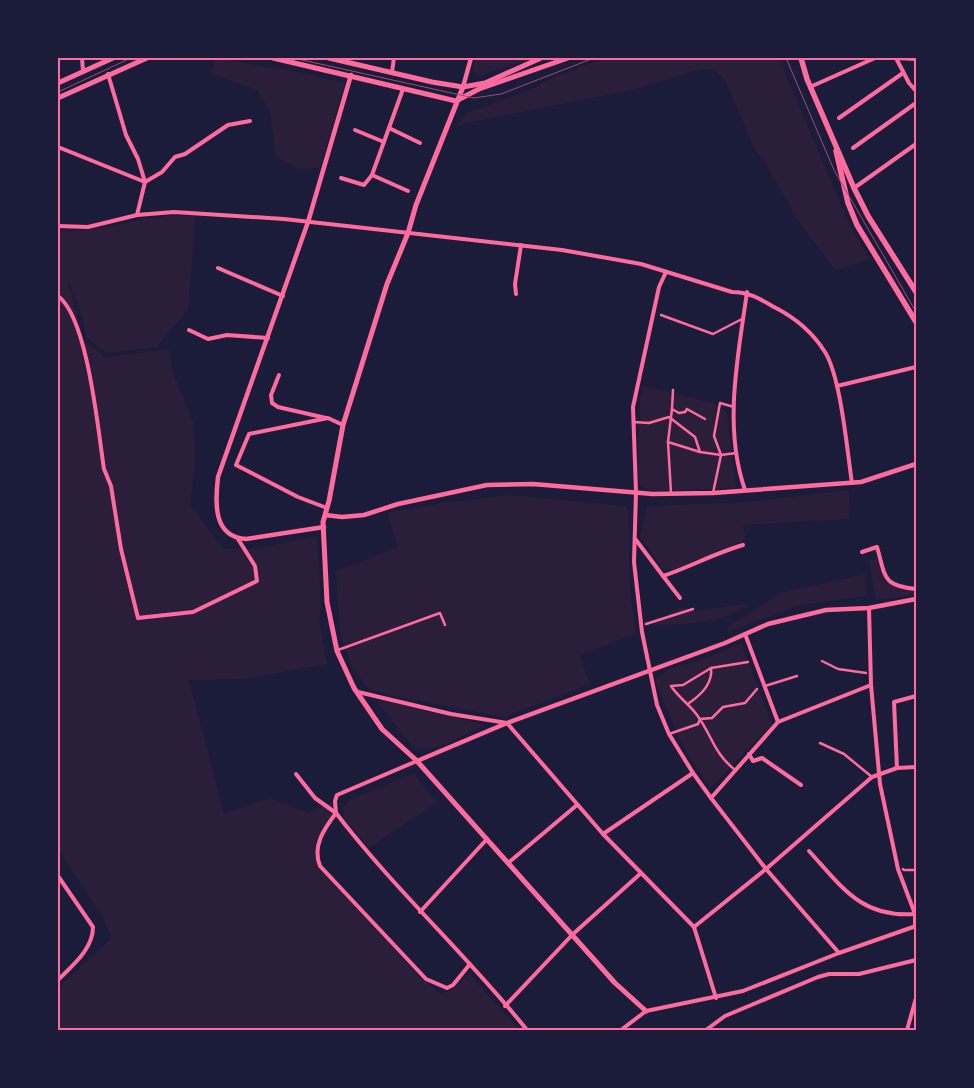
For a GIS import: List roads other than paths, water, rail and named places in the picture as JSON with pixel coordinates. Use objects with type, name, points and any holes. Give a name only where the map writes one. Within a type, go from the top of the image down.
[{"type":"main road","points":[[58,83],[113,58]]},
{"type":"main road","points":[[58,98],[147,58]]},
{"type":"main road","points":[[273,58],[456,101],[479,89],[568,58]]},
{"type":"main road","points":[[329,58],[463,86],[485,83],[541,58]]},
{"type":"main road","points":[[796,58],[807,79]]},
{"type":"main road","points":[[801,58],[810,87],[854,188],[868,216],[916,292]]},
{"type":"main road","points":[[463,86],[416,205],[408,233],[388,284],[343,425],[324,527],[326,602],[337,651],[358,692],[382,728],[417,760],[615,983],[646,1011]]},
{"type":"main road","points":[[832,137],[848,203],[854,218],[916,322]]},
{"type":"street","points":[[82,58],[82,71]]},
{"type":"street","points":[[392,72],[394,58]]},
{"type":"street","points":[[463,86],[471,58]]},
{"type":"street","points":[[810,87],[876,58]]},
{"type":"street","points":[[916,59],[896,58],[903,73],[916,91]]},
{"type":"street","points":[[839,118],[903,73]]},
{"type":"street","points":[[108,74],[126,135],[138,159],[145,182],[138,214]]},
{"type":"street","points":[[324,527],[246,540],[230,537],[221,524],[216,495],[218,477],[308,222],[352,76]]},
{"type":"street","points":[[341,178],[364,185],[372,175],[403,89]]},
{"type":"street","points":[[853,148],[916,104]]},
{"type":"street","points":[[58,147],[145,182],[157,176],[176,157],[185,154],[228,125],[250,121]]},
{"type":"street","points":[[389,128],[420,143]]},
{"type":"street","points":[[355,130],[384,142]]},
{"type":"street","points":[[854,188],[916,144]]},
{"type":"street","points":[[372,175],[408,190]]},
{"type":"street","points":[[58,226],[88,227],[138,214],[174,212],[212,213],[308,222],[521,245],[641,264],[732,292],[747,292],[789,314],[808,331],[825,352],[832,366],[852,483]]},
{"type":"street","points":[[516,294],[515,284],[521,245]]},
{"type":"street","points":[[218,268],[283,296]]},
{"type":"street","points":[[666,272],[659,286],[633,407],[636,492],[634,562],[642,632],[657,705],[669,734],[711,798],[766,869],[839,953]]},
{"type":"street","points":[[745,490],[736,453],[734,407],[747,292]]},
{"type":"street","points":[[58,296],[75,321],[86,357],[104,469],[111,486],[121,549],[138,618],[193,612],[257,581],[255,566],[238,539]]},
{"type":"street","points":[[661,315],[714,334],[743,318]]},
{"type":"street","points":[[189,330],[208,339],[227,335],[268,338]]},
{"type":"street","points":[[836,386],[916,367]]},
{"type":"street","points":[[280,375],[271,395],[272,403],[278,407],[328,418],[343,425]]},
{"type":"street","points":[[671,493],[668,442],[673,390]]},
{"type":"street","points":[[713,493],[721,455],[714,436],[720,403],[734,407]]},
{"type":"street","points":[[672,409],[679,413],[685,412],[688,409],[704,419]]},
{"type":"street","points":[[633,422],[649,423],[669,417]]},
{"type":"street","points":[[669,417],[695,437],[700,452]]},
{"type":"street","points":[[328,418],[248,434],[236,465],[298,497],[328,508]]},
{"type":"street","points":[[668,442],[700,452],[721,455],[736,453]]},
{"type":"street","points":[[326,515],[342,517],[364,514],[487,485],[510,484],[636,492],[713,493],[852,483],[916,464]]},
{"type":"street","points":[[636,540],[680,598]]},
{"type":"street","points":[[663,576],[720,552],[743,545]]},
{"type":"street","points":[[862,552],[877,547],[882,571],[889,582],[898,587],[916,589]]},
{"type":"street","points":[[470,964],[453,985],[447,988],[426,979],[320,866],[316,858],[322,832],[336,813],[335,801],[337,795],[507,723],[606,688],[649,669],[768,624],[841,608],[868,608],[916,599]]},
{"type":"street","points":[[621,1030],[646,1011],[743,991],[839,953],[916,926],[915,914],[898,869],[880,774],[871,685],[868,608]]},
{"type":"street","points":[[646,624],[693,609]]},
{"type":"street","points":[[337,651],[440,613],[445,625]]},
{"type":"street","points":[[745,634],[778,722]]},
{"type":"street","points":[[822,661],[838,669],[866,673]]},
{"type":"street","points":[[735,770],[723,760],[714,748],[700,719],[688,703],[679,698],[671,686],[683,685],[711,668],[748,662]]},
{"type":"street","points":[[688,703],[704,691],[712,674],[711,668]]},
{"type":"street","points":[[763,686],[797,676]]},
{"type":"street","points":[[711,798],[778,722],[871,685]]},
{"type":"street","points":[[700,719],[712,718],[723,707],[745,703],[757,689]]},
{"type":"street","points":[[358,692],[451,714],[507,723],[603,834],[640,874],[694,927],[716,998]]},
{"type":"street","points":[[897,768],[894,702],[916,696]]},
{"type":"street","points":[[669,734],[698,724],[700,719]]},
{"type":"street","points":[[820,742],[844,754],[872,777]]},
{"type":"street","points":[[749,754],[753,761],[762,758],[801,785]]},
{"type":"street","points":[[694,927],[766,869],[872,777],[897,768],[916,766]]},
{"type":"street","points":[[603,834],[693,773]]},
{"type":"street","points":[[296,774],[315,798],[336,813],[420,912],[470,964],[527,1030]]},
{"type":"street","points":[[508,863],[577,805]]},
{"type":"street","points":[[420,912],[487,839]]},
{"type":"street","points":[[809,851],[844,890],[862,903],[878,911],[894,915],[915,914]]},
{"type":"street","points":[[903,869],[916,870]]},
{"type":"street","points":[[505,1006],[573,934],[640,874]]},
{"type":"street","points":[[58,876],[93,927],[93,937],[86,951],[58,980]]},
{"type":"street","points":[[706,1030],[725,1016],[818,977],[829,974],[859,974],[916,960]]},
{"type":"street","points":[[906,1030],[916,998]]},
{"type":"tram line","points":[[58,92],[131,58]]},
{"type":"tram line","points":[[293,58],[474,98],[501,94],[594,58]]},
{"type":"tram line","points":[[786,58],[834,170],[916,312]]}]
